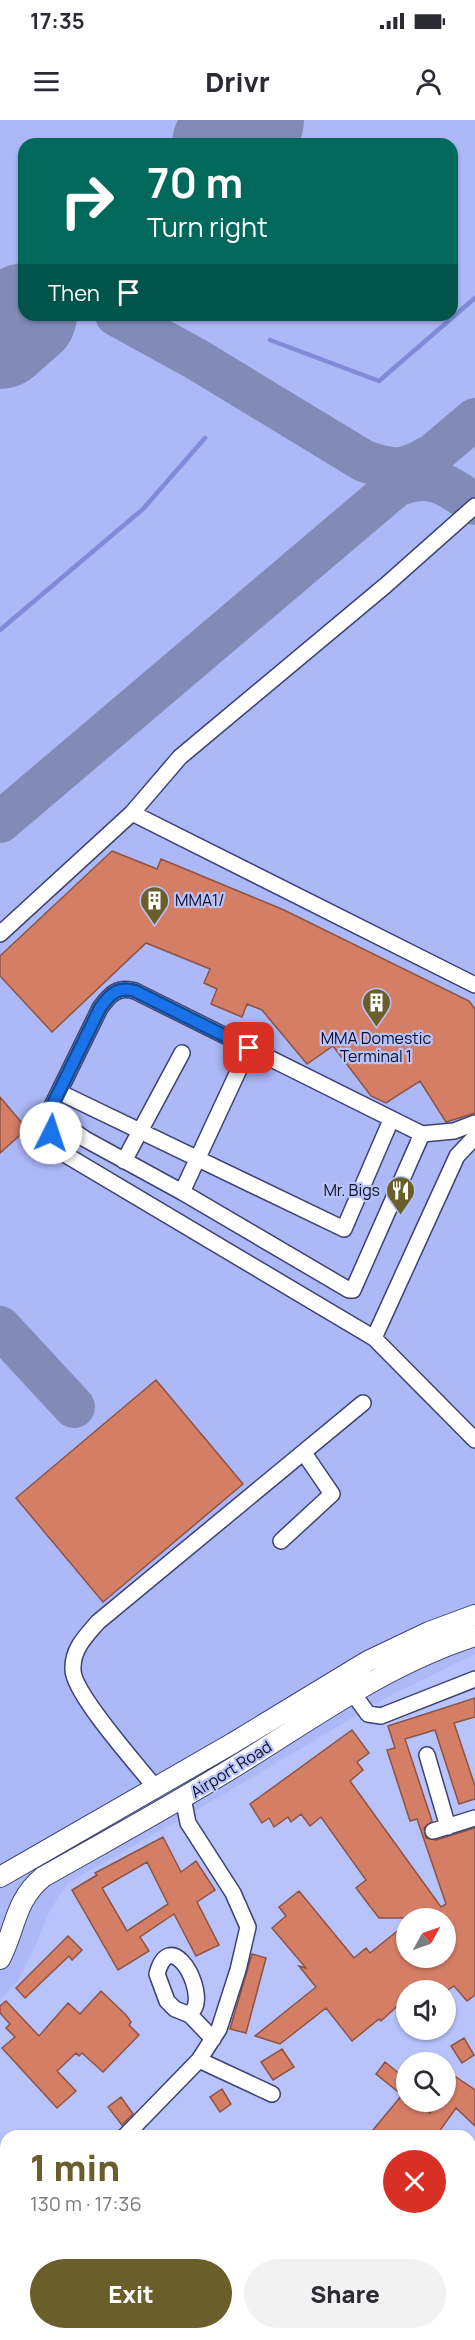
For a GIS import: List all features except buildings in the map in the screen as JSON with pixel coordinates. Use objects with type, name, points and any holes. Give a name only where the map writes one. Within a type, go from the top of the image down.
[{"type":"main road","name":"Airport Road","points":[[2,1871],[155,1787],[368,1661],[429,1632],[475,1615]]},
{"type":"main road","name":"Airport Road","points":[[0,1959],[21,1902],[31,1886],[43,1877],[183,1798],[370,1681],[441,1647],[475,1636]]},
{"type":"main road","points":[[0,1910],[10,1928]]},
{"type":"street","points":[[0,934],[132,813],[180,757],[386,585],[475,506]]},
{"type":"street","points":[[132,813],[475,985]]},
{"type":"street","points":[[475,1123],[454,1131],[422,1134],[125,988],[116,990],[108,996],[100,1008],[50,1115],[51,1133],[62,1152],[374,1338],[475,1440]]},
{"type":"street","points":[[182,1192],[249,1048]]},
{"type":"street","points":[[124,1161],[182,1053]]},
{"type":"street","points":[[59,1092],[344,1229],[391,1120]]},
{"type":"street","points":[[50,1115],[85,1139],[182,1192],[349,1290],[353,1290],[422,1134]]},
{"type":"street","points":[[374,1338],[457,1156],[475,1137]]},
{"type":"street","points":[[155,1787],[84,1695],[72,1671],[76,1651],[83,1638],[98,1622],[363,1403]]},
{"type":"street","points":[[281,1541],[332,1494],[304,1453]]},
{"type":"street","points":[[352,1692],[368,1714],[381,1716],[475,1679]]},
{"type":"street","points":[[427,1755],[440,1829],[475,1818]]},
{"type":"street","points":[[131,2130],[199,2060],[219,2029],[238,1970],[248,1927],[233,1893],[188,1823],[183,1798]]},
{"type":"street","points":[[190,2015],[213,2039]]},
{"type":"street","points":[[199,2060],[272,2094]]},
{"type":"shaded area","points":[[0,120],[475,120],[475,1654],[391,1695],[68,1883],[50,1910],[19,1979],[0,2000]]},
{"type":"waterway","points":[[458,313],[475,298]]},
{"type":"waterway","points":[[270,340],[379,381],[448,321]]},
{"type":"waterway","points":[[0,630],[143,509],[205,438]]},
{"type":"taxiway","points":[[14,325],[21,321]]},
{"type":"taxiway","points":[[127,321],[196,359],[364,461],[383,467],[398,468],[412,465],[430,456]]},
{"type":"taxiway","points":[[0,822],[475,419]]},
{"type":"taxiway","points":[[399,485],[421,480],[439,483],[475,504]]},
{"type":"taxiway","points":[[0,1327],[74,1407]]},
{"type":"runway","points":[[231,138],[252,120]]},
{"type":"runway","points":[[0,337],[18,321]]},
{"type":"place","name":"MMA1/","points":[[154,926]]},
{"type":"place","name":"MMA Domestic Terminal 1","points":[[376,1028]]},
{"type":"place","name":"Mr. Bigs","points":[[401,1216]]},
{"type":"route","points":[[51,1133],[49,1120],[52,1106],[100,1008],[108,996],[116,990],[125,988],[135,991],[249,1048]]}]
